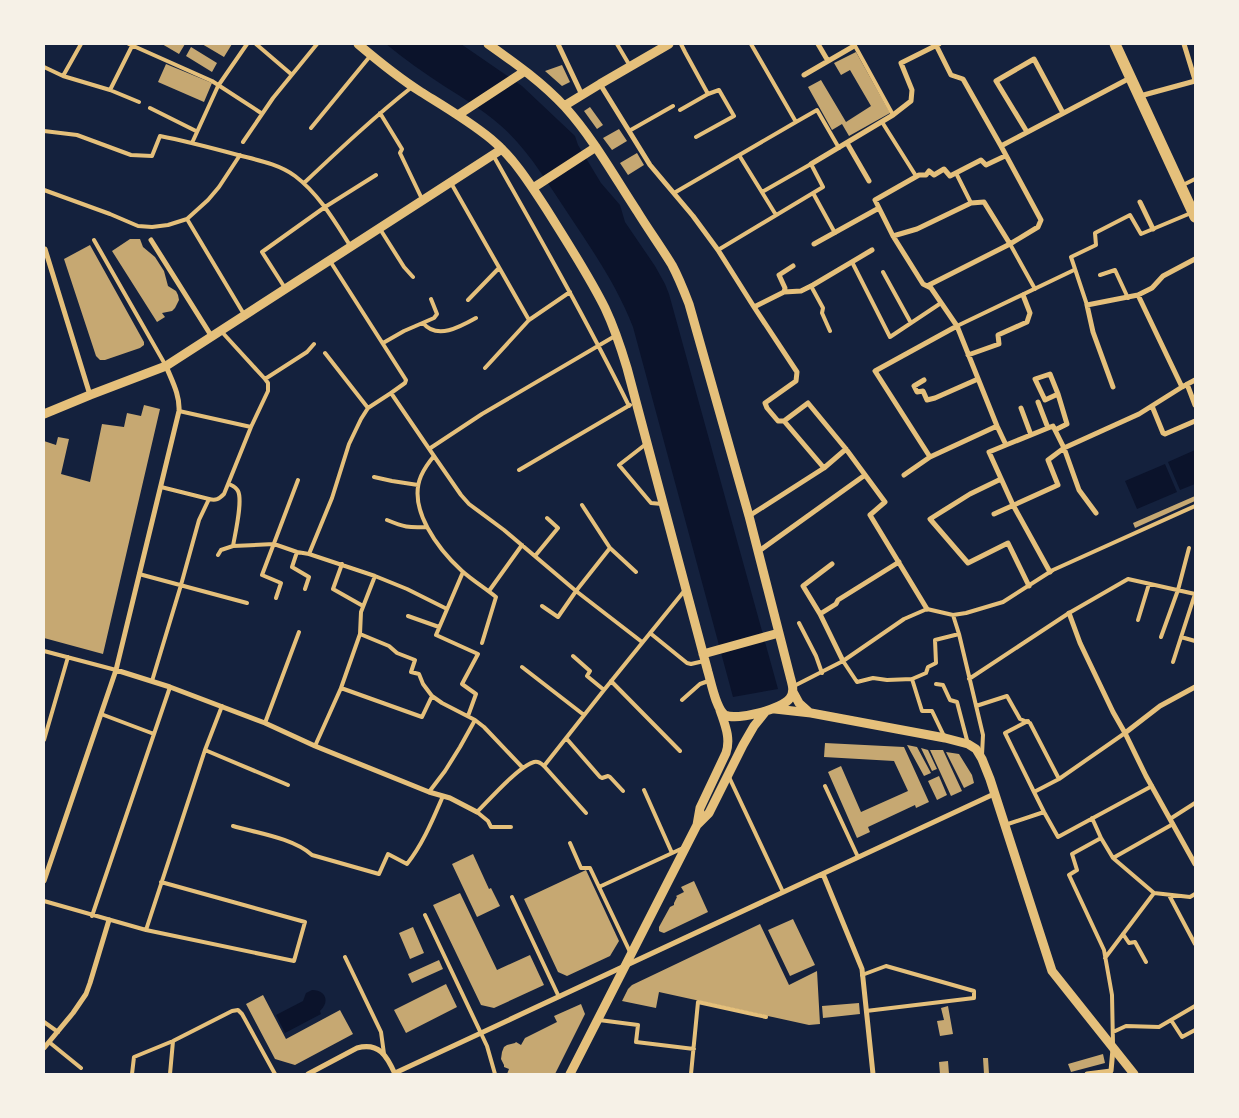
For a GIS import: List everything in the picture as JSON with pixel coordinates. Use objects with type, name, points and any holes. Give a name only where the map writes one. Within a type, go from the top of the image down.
[{"type":"main road","points":[[1115,44],[1194,215]]},
{"type":"street","points":[[358,44],[413,86],[480,130],[502,149],[536,186],[592,284],[605,309],[628,368],[633,404],[647,443],[686,589],[707,656],[711,680],[728,732],[729,742],[726,754],[700,808],[697,825],[570,1074]]},
{"type":"street","points":[[488,44],[525,71],[564,106],[581,126],[592,150],[672,266],[683,288],[759,551],[775,635],[799,703],[811,713]]},
{"type":"street","points":[[558,44],[582,95]]},
{"type":"street","points":[[564,106],[669,44]]},
{"type":"street","points":[[818,44],[828,61]]},
{"type":"street","points":[[811,164],[882,122],[911,101],[912,90],[900,63],[938,44],[951,75],[963,79],[1040,220],[1038,227],[1010,244],[927,286]]},
{"type":"street","points":[[1139,96],[1195,80],[1184,44]]},
{"type":"street","points":[[804,75],[854,45]]},
{"type":"street","points":[[1027,132],[996,81],[1034,59],[1063,113]]},
{"type":"street","points":[[458,115],[525,71]]},
{"type":"street","points":[[1001,146],[1131,78]]},
{"type":"street","points":[[600,84],[654,171],[693,216],[718,250],[798,372],[796,381],[766,403],[767,408],[778,422],[784,421],[808,403],[846,449],[885,502],[870,515],[927,609]]},
{"type":"street","points":[[847,143],[869,181]]},
{"type":"street","points":[[44,414],[166,366],[502,149]]},
{"type":"street","points":[[536,186],[592,150]]},
{"type":"street","points":[[1005,156],[986,165],[981,160],[950,176],[944,168],[934,175],[930,171],[926,175],[916,176],[875,200],[893,236],[923,284],[931,288],[957,326],[1006,445]]},
{"type":"street","points":[[893,236],[917,229],[971,204],[984,202],[1010,244]]},
{"type":"street","points":[[1140,202],[1153,229]]},
{"type":"street","points":[[814,244],[879,208]]},
{"type":"street","points":[[151,240],[212,337]]},
{"type":"street","points":[[45,249],[90,395]]},
{"type":"street","points":[[754,307],[784,292],[801,291],[872,250]]},
{"type":"street","points":[[1114,387],[1093,332],[1086,305],[1138,296],[1152,288],[1163,276],[1195,259]]},
{"type":"street","points":[[784,292],[785,288],[778,275],[793,266]]},
{"type":"street","points":[[968,355],[999,344],[998,335],[1027,322],[1030,313],[1023,295]]},
{"type":"street","points":[[1138,296],[1182,387]]},
{"type":"street","points":[[930,457],[875,371],[957,326]]},
{"type":"street","points":[[44,881],[116,670],[161,487],[179,411],[177,394],[166,366]]},
{"type":"street","points":[[1054,430],[1067,424],[1058,394],[1050,374],[1035,379],[1045,400],[1058,394]]},
{"type":"street","points":[[924,380],[914,386],[917,392],[923,391],[927,400],[978,379]]},
{"type":"street","points":[[994,514],[1058,484],[1048,460],[1064,448],[1140,414],[1195,380]]},
{"type":"street","points":[[1187,384],[1195,404]]},
{"type":"street","points":[[1038,402],[1048,428]]},
{"type":"street","points":[[1152,406],[1164,434],[1195,421]]},
{"type":"street","points":[[1022,408],[1031,435]]},
{"type":"street","points":[[784,421],[824,468]]},
{"type":"street","points":[[904,475],[930,457],[997,426]]},
{"type":"street","points":[[1050,572],[1013,505],[989,452],[1052,426],[1064,448],[1079,490],[1096,512]]},
{"type":"street","points":[[749,516],[824,468],[846,449]]},
{"type":"street","points":[[759,551],[865,475]]},
{"type":"street","points":[[1001,479],[970,494],[930,519],[968,564],[1008,543],[1029,586]]},
{"type":"street","points":[[820,614],[836,604],[838,600],[899,562]]},
{"type":"street","points":[[832,564],[803,586],[820,614],[843,661]]},
{"type":"street","points":[[1069,613],[1080,643],[1113,712],[1195,864]]},
{"type":"street","points":[[707,656],[775,635]]},
{"type":"street","points":[[116,670],[222,706],[428,792],[450,798],[477,812]]},
{"type":"street","points":[[1125,733],[1160,706],[1195,687]]},
{"type":"street","points":[[697,825],[709,813],[754,726],[770,710],[786,703],[793,689]]},
{"type":"street","points":[[720,709],[725,714],[733,717],[770,710],[788,709],[945,738],[968,744],[976,749],[982,759],[994,794],[1049,965],[1055,976],[1134,1074]]},
{"type":"street","points":[[308,1074],[364,1046],[378,1049],[384,1054],[395,1074],[994,794]]},
{"type":"street","points":[[823,874],[859,961],[873,1074]]},
{"type":"street","points":[[44,1048],[86,994],[109,920]]},
{"type":"street","points":[[1086,1074],[1112,1072],[1113,1049]]},
{"type":"lane","points":[[63,76],[80,44]]},
{"type":"lane","points":[[110,90],[132,44],[212,81],[261,114]]},
{"type":"lane","points":[[192,142],[218,86],[247,44]]},
{"type":"lane","points":[[256,44],[291,74]]},
{"type":"lane","points":[[243,142],[291,74],[317,44]]},
{"type":"lane","points":[[618,44],[630,66]]},
{"type":"lane","points":[[681,44],[708,94]]},
{"type":"lane","points":[[751,44],[796,122]]},
{"type":"lane","points":[[854,45],[893,115]]},
{"type":"lane","points":[[311,128],[371,55]]},
{"type":"lane","points":[[44,67],[63,76],[110,90],[139,102]]},
{"type":"lane","points":[[304,183],[380,113],[413,86]]},
{"type":"lane","points":[[680,110],[719,90],[734,116],[696,137]]},
{"type":"lane","points":[[629,131],[673,106]]},
{"type":"lane","points":[[150,108],[196,131]]},
{"type":"lane","points":[[674,193],[817,110],[839,148]]},
{"type":"lane","points":[[380,113],[402,149],[400,153],[423,201]]},
{"type":"lane","points":[[882,122],[916,176]]},
{"type":"lane","points":[[44,131],[77,135],[131,155],[152,156],[160,136],[192,142],[281,168],[304,183],[324,207],[351,247]]},
{"type":"lane","points":[[44,190],[138,226],[168,225],[187,219],[203,205],[214,193],[240,155]]},
{"type":"lane","points":[[493,155],[633,404],[519,470]]},
{"type":"lane","points":[[739,155],[776,215]]},
{"type":"lane","points":[[718,250],[823,187],[811,164],[762,192]]},
{"type":"lane","points":[[956,173],[971,204]]},
{"type":"lane","points":[[286,289],[262,252],[324,207],[376,175]]},
{"type":"lane","points":[[1181,186],[1195,180]]},
{"type":"lane","points":[[451,183],[529,320]]},
{"type":"lane","points":[[813,193],[835,233]]},
{"type":"lane","points":[[1086,305],[1070,257],[1096,245],[1095,233],[1130,215],[1141,234],[1194,215]]},
{"type":"lane","points":[[187,219],[245,316]]},
{"type":"lane","points":[[380,229],[412,277]]},
{"type":"lane","points":[[94,240],[166,366]]},
{"type":"lane","points":[[1010,244],[1036,289]]},
{"type":"lane","points":[[310,554],[332,498],[353,435],[361,419],[368,408],[392,393],[405,383],[406,380],[330,261]]},
{"type":"lane","points":[[852,262],[890,337],[941,303]]},
{"type":"lane","points":[[468,300],[499,268]]},
{"type":"lane","points":[[957,326],[1074,270]]},
{"type":"lane","points":[[1100,275],[1115,270],[1128,298]]},
{"type":"lane","points":[[883,272],[911,323]]},
{"type":"lane","points":[[811,286],[823,308],[822,313],[830,331]]},
{"type":"lane","points":[[485,368],[529,320],[570,292]]},
{"type":"lane","points":[[383,343],[404,330],[434,318],[437,314],[431,299]]},
{"type":"lane","points":[[423,323],[432,330],[442,331],[457,328],[476,318]]},
{"type":"lane","points":[[161,487],[210,500],[220,498],[229,484],[268,391],[268,383],[265,378],[221,331]]},
{"type":"lane","points":[[429,449],[482,414],[616,336]]},
{"type":"lane","points":[[265,378],[307,352],[314,344]]},
{"type":"lane","points":[[325,353],[368,408]]},
{"type":"lane","points":[[392,393],[429,449],[469,504],[642,642]]},
{"type":"lane","points":[[179,411],[251,428]]},
{"type":"lane","points":[[647,443],[618,466],[652,503],[663,504]]},
{"type":"lane","points":[[434,456],[421,475],[418,485],[418,503],[432,537],[463,572],[496,597],[482,643]]},
{"type":"lane","points":[[374,477],[418,485]]},
{"type":"lane","points":[[276,598],[281,583],[262,575],[298,480]]},
{"type":"lane","points":[[229,484],[239,492],[240,500],[233,546]]},
{"type":"lane","points":[[152,681],[199,520],[210,500]]},
{"type":"lane","points":[[582,505],[610,548],[636,572]]},
{"type":"lane","points":[[793,689],[843,661],[904,620],[927,609],[954,615],[1002,602],[1050,572],[1195,506]]},
{"type":"lane","points":[[535,556],[558,528],[547,518]]},
{"type":"lane","points":[[387,520],[403,526],[427,527]]},
{"type":"lane","points":[[218,555],[221,550],[233,546],[274,544],[375,576],[407,589],[447,609]]},
{"type":"lane","points":[[489,591],[522,545]]},
{"type":"lane","points":[[542,606],[558,617],[610,548]]},
{"type":"lane","points":[[1160,637],[1178,590],[1189,548]]},
{"type":"lane","points":[[297,552],[292,567],[309,577],[305,589]]},
{"type":"lane","points":[[342,564],[332,589],[363,606]]},
{"type":"lane","points":[[463,572],[436,635],[478,654],[462,684],[476,694],[468,716]]},
{"type":"lane","points":[[140,574],[248,603]]},
{"type":"lane","points":[[315,746],[341,688],[360,634],[361,612],[375,576]]},
{"type":"lane","points":[[969,679],[1069,613],[1128,579],[1195,594],[1173,662]]},
{"type":"lane","points":[[1138,620],[1149,584]]},
{"type":"lane","points":[[544,766],[686,589]]},
{"type":"lane","points":[[954,615],[982,735],[982,759]]},
{"type":"lane","points":[[408,616],[439,627]]},
{"type":"lane","points":[[799,623],[822,672]]},
{"type":"lane","points":[[265,723],[299,632]]},
{"type":"lane","points":[[650,633],[687,663],[691,664],[707,656]]},
{"type":"lane","points":[[360,634],[389,646],[396,652],[415,660],[411,672],[419,674],[423,684],[432,696],[475,720],[524,768]]},
{"type":"lane","points":[[843,661],[857,682],[873,678],[887,680],[912,679],[926,673],[928,668],[936,663],[935,640],[959,634]]},
{"type":"lane","points":[[1181,637],[1195,641]]},
{"type":"lane","points":[[44,651],[116,670]]},
{"type":"lane","points":[[573,656],[590,671],[587,676],[604,690]]},
{"type":"lane","points":[[44,740],[68,657]]},
{"type":"lane","points":[[522,667],[584,715]]},
{"type":"lane","points":[[912,679],[922,711],[932,710],[945,738]]},
{"type":"lane","points":[[682,700],[700,684],[711,680]]},
{"type":"lane","points":[[611,681],[680,751]]},
{"type":"lane","points":[[936,684],[943,685],[950,700],[958,702],[968,744]]},
{"type":"lane","points":[[92,916],[170,687]]},
{"type":"lane","points":[[341,688],[422,717],[432,696]]},
{"type":"lane","points":[[976,706],[1007,696],[1020,718],[1028,721]]},
{"type":"lane","points":[[146,930],[205,750],[222,706]]},
{"type":"lane","points":[[101,714],[154,734]]},
{"type":"lane","points":[[428,792],[455,755],[475,720]]},
{"type":"lane","points":[[1028,721],[1059,778]]},
{"type":"lane","points":[[1028,721],[1004,733],[1058,837],[1152,786]]},
{"type":"lane","points":[[1034,792],[1059,778],[1125,733]]},
{"type":"lane","points":[[566,738],[600,777],[610,776],[623,791]]},
{"type":"lane","points":[[205,750],[288,785]]},
{"type":"lane","points":[[510,827],[491,827],[488,821],[477,812],[508,780],[533,762],[544,766],[586,814]]},
{"type":"lane","points":[[728,775],[783,892]]},
{"type":"lane","points":[[825,786],[858,857]]},
{"type":"lane","points":[[644,790],[672,853]]},
{"type":"lane","points":[[233,826],[289,842],[305,849],[312,855],[379,874],[388,854],[408,864],[424,838],[443,796]]},
{"type":"lane","points":[[1113,858],[1171,821],[1195,803]]},
{"type":"lane","points":[[1004,825],[1044,812]]},
{"type":"lane","points":[[1092,818],[1113,858],[1154,893],[1190,897],[1195,894]]},
{"type":"lane","points":[[1101,838],[1072,854],[1077,870],[1069,875],[1104,950],[1112,995],[1113,1049]]},
{"type":"lane","points":[[570,843],[581,868],[590,868],[631,954]]},
{"type":"lane","points":[[599,887],[686,847]]},
{"type":"lane","points":[[44,901],[146,930],[294,962],[305,922],[161,882]]},
{"type":"lane","points":[[1106,958],[1154,893]]},
{"type":"lane","points":[[1169,894],[1195,944]]},
{"type":"lane","points":[[512,897],[558,997]]},
{"type":"lane","points":[[425,915],[481,1033],[496,1074]]},
{"type":"lane","points":[[1124,934],[1129,943],[1135,942],[1146,962]]},
{"type":"lane","points":[[344,956],[381,1032],[384,1054]]},
{"type":"lane","points":[[862,975],[886,966],[974,991],[974,998],[866,1011]]},
{"type":"lane","points":[[691,1074],[698,1002],[766,1017]]},
{"type":"lane","points":[[1113,1032],[1126,1026],[1159,1027],[1195,1006]]},
{"type":"lane","points":[[132,1074],[134,1057],[173,1041],[232,1011],[238,1010],[275,1074]]},
{"type":"lane","points":[[597,1020],[638,1025],[636,1042],[694,1049]]},
{"type":"lane","points":[[1171,1020],[1182,1037],[1195,1030]]},
{"type":"lane","points":[[44,1022],[58,1032]]},
{"type":"lane","points":[[170,1074],[173,1041]]},
{"type":"lane","points":[[49,1042],[81,1068]]},
{"type":"water","points":[[386,44],[461,44],[522,86],[575,136],[578,145],[601,183],[620,205],[625,222],[655,266],[669,294],[778,689],[733,697],[633,327],[620,297],[604,269],[537,167],[510,134],[487,114],[422,71]]},
{"type":"water","points":[[1195,450],[1195,484],[1180,490],[1168,462]]},
{"type":"water","points":[[1165,464],[1177,492],[1137,509],[1125,481]]},
{"type":"water","points":[[312,990],[321,992],[325,997],[325,1004],[320,1011],[321,1014],[285,1033],[276,1015],[303,1001],[306,993]]},
{"type":"building","points":[[162,44],[185,44],[179,54]]},
{"type":"building","points":[[202,44],[232,44],[224,57]]},
{"type":"building","points":[[191,47],[217,63],[212,72],[186,56]]},
{"type":"building","points":[[856,52],[890,113],[849,136],[842,124],[832,130],[808,87],[821,80],[846,122],[871,106],[850,70],[841,75],[834,63]]},
{"type":"building","points":[[166,64],[212,83],[204,102],[158,82]]},
{"type":"building","points":[[562,65],[570,82],[562,86],[545,71]]},
{"type":"building","points":[[590,107],[603,125],[597,129],[584,111]]},
{"type":"building","points":[[619,129],[627,141],[612,150],[603,138]]},
{"type":"building","points":[[637,153],[644,165],[628,175],[620,163]]},
{"type":"building","points":[[130,239],[140,239],[143,247],[155,257],[164,271],[168,286],[176,291],[178,295],[179,300],[175,308],[172,311],[162,313],[165,317],[157,322],[112,251]]},
{"type":"building","points":[[90,245],[144,342],[144,345],[140,348],[105,360],[100,360],[96,356],[64,259]]},
{"type":"building","points":[[144,405],[160,409],[103,654],[44,638],[44,441],[56,445],[58,437],[69,439],[61,474],[90,482],[102,424],[124,427],[127,413],[141,416]]},
{"type":"building","points":[[1195,496],[1195,501],[1135,528],[1133,523]]},
{"type":"building","points":[[825,743],[904,747],[929,802],[916,808],[915,805],[868,827],[870,832],[857,838],[828,772],[841,766],[861,812],[908,791],[894,761],[824,757]]},
{"type":"building","points":[[907,745],[917,747],[931,773],[924,776]]},
{"type":"building","points":[[921,748],[928,750],[937,769],[932,771]]},
{"type":"building","points":[[930,750],[943,750],[962,791],[951,796]]},
{"type":"building","points":[[946,752],[959,754],[972,775],[974,783],[964,788]]},
{"type":"building","points":[[939,776],[947,795],[937,800],[928,781]]},
{"type":"building","points":[[473,854],[489,889],[491,888],[500,906],[477,917],[452,864]]},
{"type":"building","points":[[586,870],[619,941],[610,956],[567,976],[558,972],[524,899]]},
{"type":"building","points":[[694,881],[708,912],[664,933],[659,931],[659,927],[670,907],[674,905],[676,896],[684,892],[681,887]]},
{"type":"building","points":[[460,893],[497,970],[530,955],[544,985],[494,1008],[481,1005],[433,905]]},
{"type":"building","points":[[793,919],[815,965],[790,976],[768,930]]},
{"type":"building","points":[[760,924],[789,985],[817,971],[820,1024],[809,1025],[659,992],[656,1008],[622,1001],[632,985]]},
{"type":"building","points":[[413,927],[424,953],[410,959],[399,933]]},
{"type":"building","points":[[439,960],[443,969],[412,983],[408,974]]},
{"type":"building","points":[[446,984],[457,1007],[406,1033],[394,1010]]},
{"type":"building","points":[[263,995],[286,1039],[340,1010],[353,1034],[295,1065],[275,1059],[246,1004]]},
{"type":"building","points":[[859,1003],[860,1014],[823,1018],[822,1006]]},
{"type":"building","points":[[581,1004],[585,1014],[555,1074],[507,1074],[509,1069],[504,1067],[501,1059],[504,1047],[516,1042],[521,1045],[525,1038],[557,1022],[554,1016]]},
{"type":"building","points":[[948,1006],[953,1034],[940,1036],[937,1021],[944,1020],[941,1008]]},
{"type":"building","points":[[1103,1054],[1105,1063],[1071,1072],[1068,1064]]},
{"type":"building","points":[[983,1058],[988,1058],[989,1074],[984,1074]]},
{"type":"building","points":[[948,1061],[949,1074],[940,1074],[939,1062]]}]
